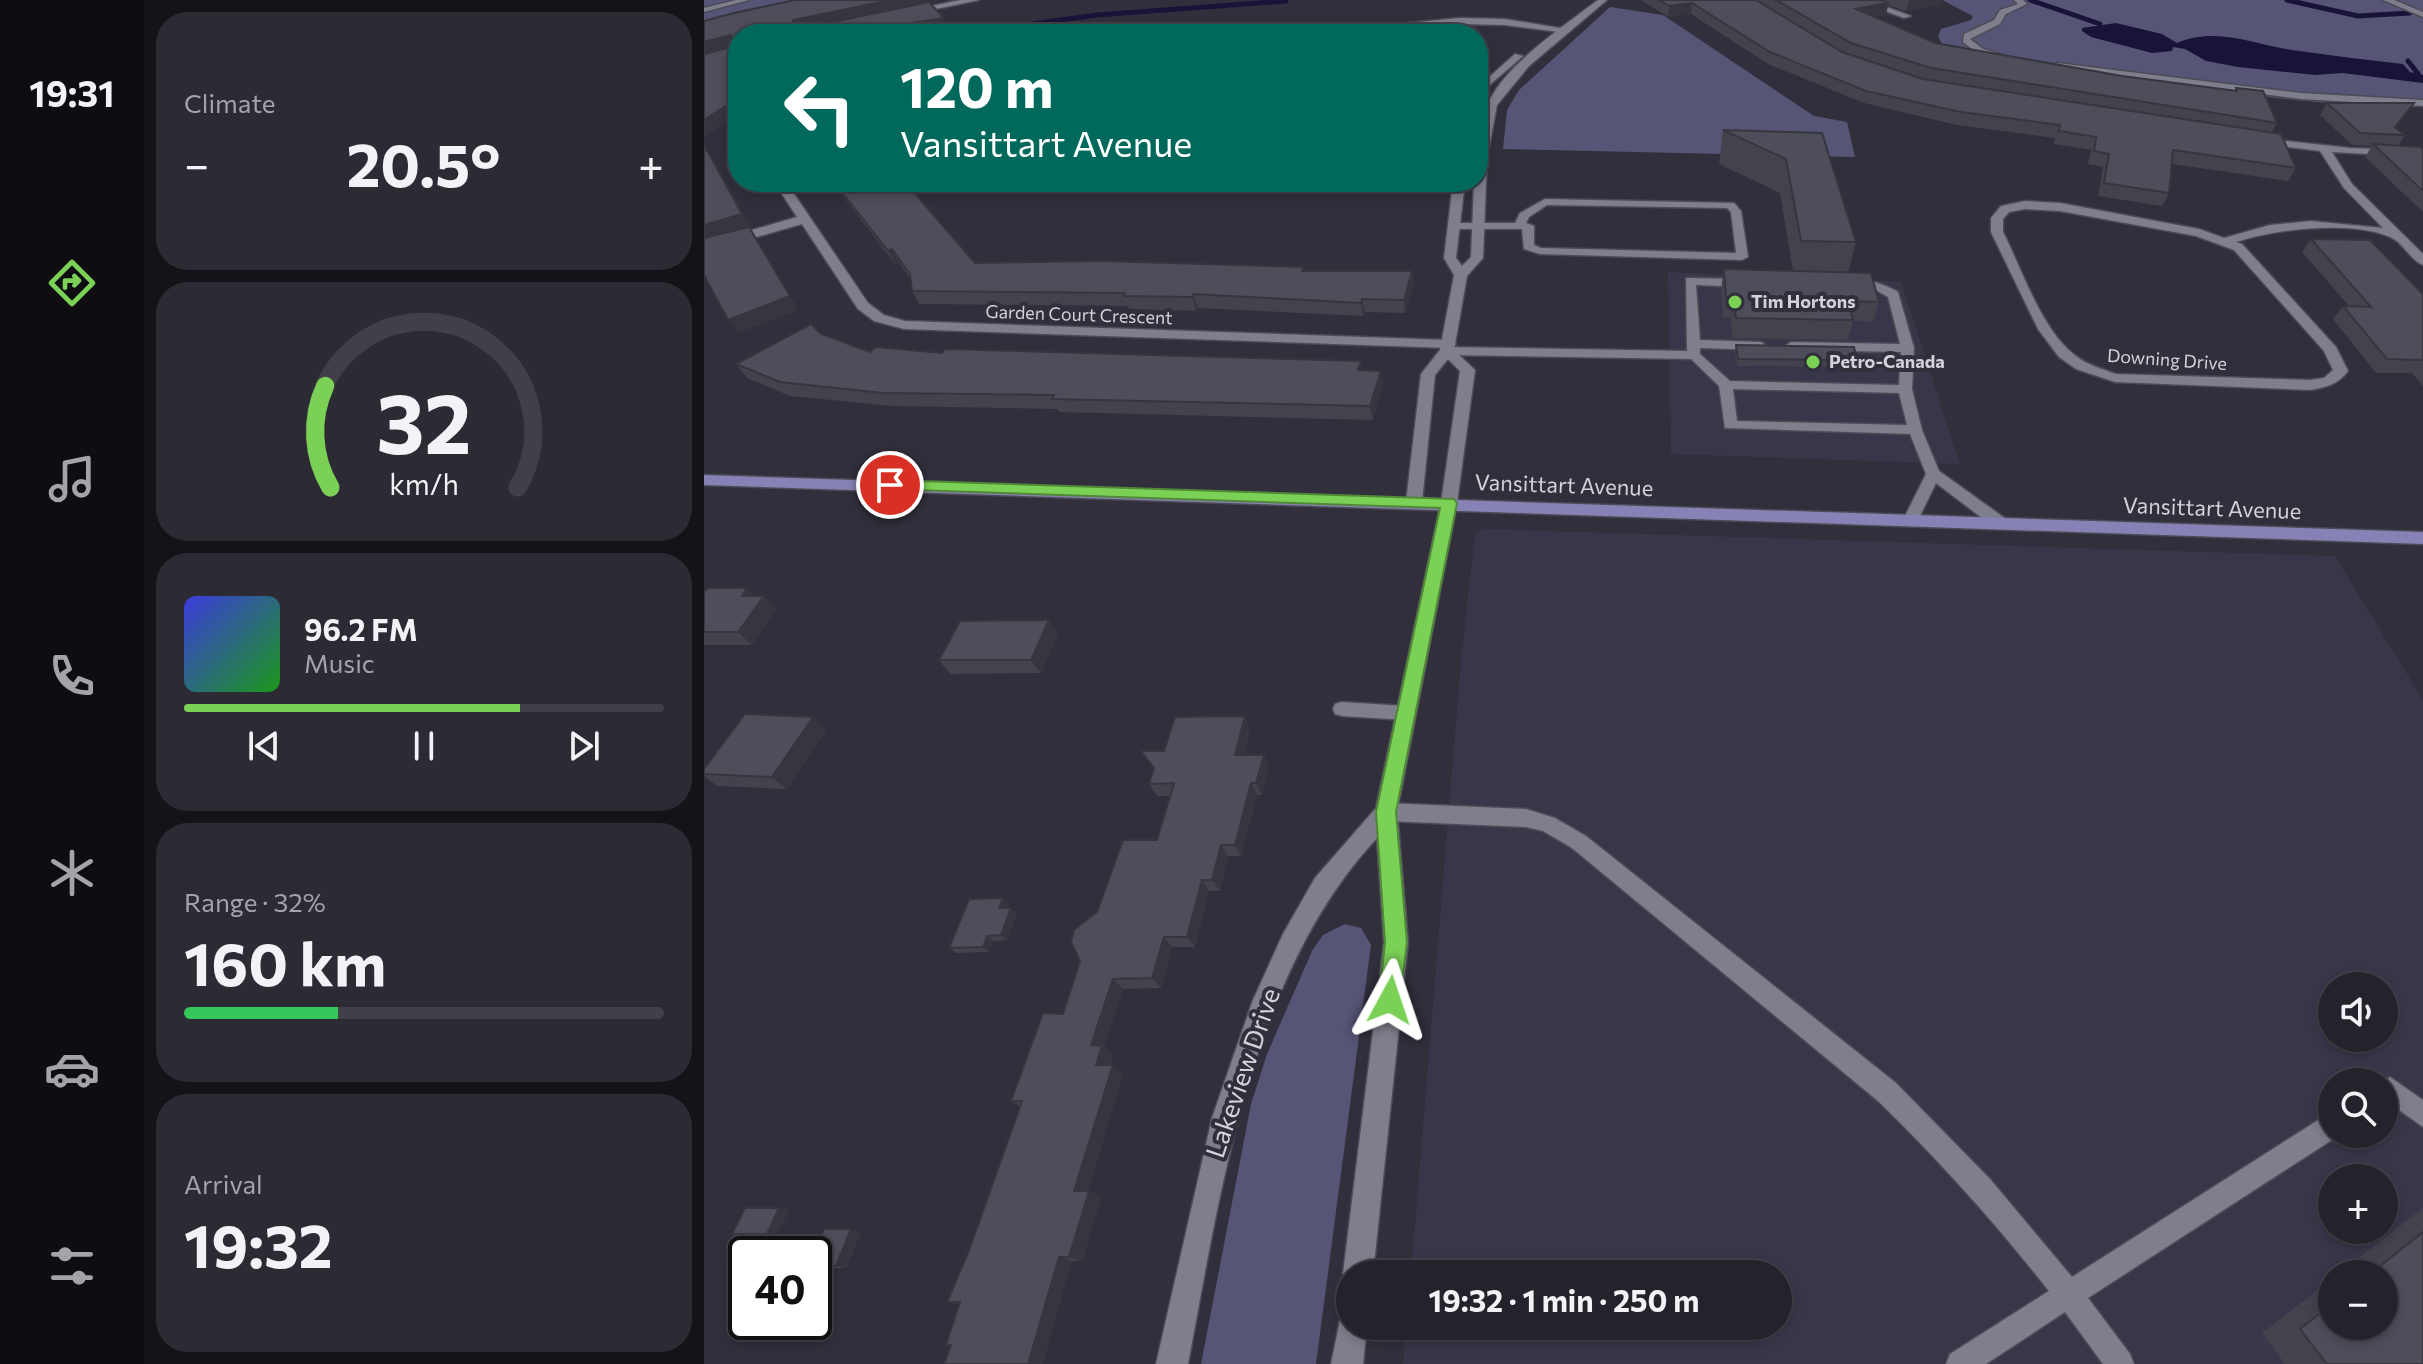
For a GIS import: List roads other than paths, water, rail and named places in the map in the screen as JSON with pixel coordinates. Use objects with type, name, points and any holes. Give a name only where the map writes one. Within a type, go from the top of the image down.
[{"type":"main road","name":"Vansittart Avenue","points":[[704,480],[2423,538]]},
{"type":"street","points":[[895,14],[975,0]]},
{"type":"street","points":[[1488,83],[1586,0]]},
{"type":"street","points":[[1488,116],[1498,93],[1603,0]]},
{"type":"street","points":[[1859,0],[1907,16]]},
{"type":"street","points":[[1423,24],[1459,21],[1567,30]]},
{"type":"street","points":[[2247,139],[2324,149],[2423,154]]},
{"type":"street","points":[[2324,149],[2348,186],[2423,261]]},
{"type":"street","name":"Garden Court Crescent","points":[[786,192],[863,306],[879,318],[904,325],[1448,347]]},
{"type":"street","points":[[1458,192],[1450,258],[1461,275]]},
{"type":"street","points":[[1414,502],[1428,374],[1448,347],[1461,275],[1477,258],[1480,192]]},
{"type":"street","name":"Downing Drive","points":[[2226,241],[2238,247],[2331,350],[2341,371],[2329,382],[2310,385],[2115,378],[2094,372],[2065,356],[2051,339],[1997,232],[1997,218],[2005,209],[2025,205],[2060,207],[2199,233],[2226,241],[2248,233],[2272,230],[2298,236],[2367,239],[2396,234]]},
{"type":"street","points":[[704,248],[804,219]]},
{"type":"street","name":"Lakeview Drive","points":[[1360,1260],[1396,942],[1386,812],[1449,503],[1468,370],[1448,347]]},
{"type":"street","name":"Lakeview Drive","points":[[1172,1364],[1215,1150],[1242,1058],[1262,1004],[1324,883],[1386,812]]},
{"type":"street","points":[[1347,1364],[1350,1340]]},
{"type":"lane","points":[[704,4],[721,0]]},
{"type":"lane","points":[[704,10],[745,0]]},
{"type":"lane","points":[[2008,59],[1980,51],[1966,40],[1970,33],[1999,20],[2003,12],[2021,6],[2023,4],[2018,0]]},
{"type":"lane","points":[[2387,0],[2421,14]]},
{"type":"lane","points":[[2042,65],[2313,98],[2423,103]]},
{"type":"lane","points":[[1454,226],[1479,226],[1519,226],[1528,226],[1528,247],[1540,251],[1742,257],[1736,211],[1730,205],[1545,202],[1524,215],[1519,226]]},
{"type":"lane","points":[[1752,283],[1690,281],[1694,349],[1726,385],[1730,425],[1915,430]]},
{"type":"lane","points":[[1845,285],[1876,285],[1894,295],[1908,348],[1905,389],[1915,430],[1933,474],[2000,523]]},
{"type":"lane","points":[[1448,347],[1694,349],[1795,356],[1824,350],[1908,348]]},
{"type":"lane","points":[[1762,355],[1767,385]]},
{"type":"lane","points":[[1795,356],[1802,386]]},
{"type":"lane","points":[[1726,385],[1802,386],[1833,382],[1905,389]]},
{"type":"lane","points":[[1911,520],[1933,474]]},
{"type":"lane","points":[[1342,709],[1406,713]]},
{"type":"lane","points":[[1386,812],[1526,818],[1548,824],[1579,842],[1887,1092],[2026,1238],[2070,1292],[2120,1364]]},
{"type":"lane","points":[[2398,1095],[2423,1115]]},
{"type":"lane","points":[[1960,1364],[2318,1135]]},
{"type":"waterway","points":[[2030,0],[2100,24]]},
{"type":"waterway","points":[[2287,0],[2358,16],[2410,13]]},
{"type":"waterway","points":[[1032,24],[1097,15],[1286,1]]},
{"type":"waterway","points":[[2408,61],[2419,75]]},
{"type":"place","name":"Tim Hortons","points":[[1735,302]]},
{"type":"place","name":"Petro-Canada","points":[[1813,362]]}]
